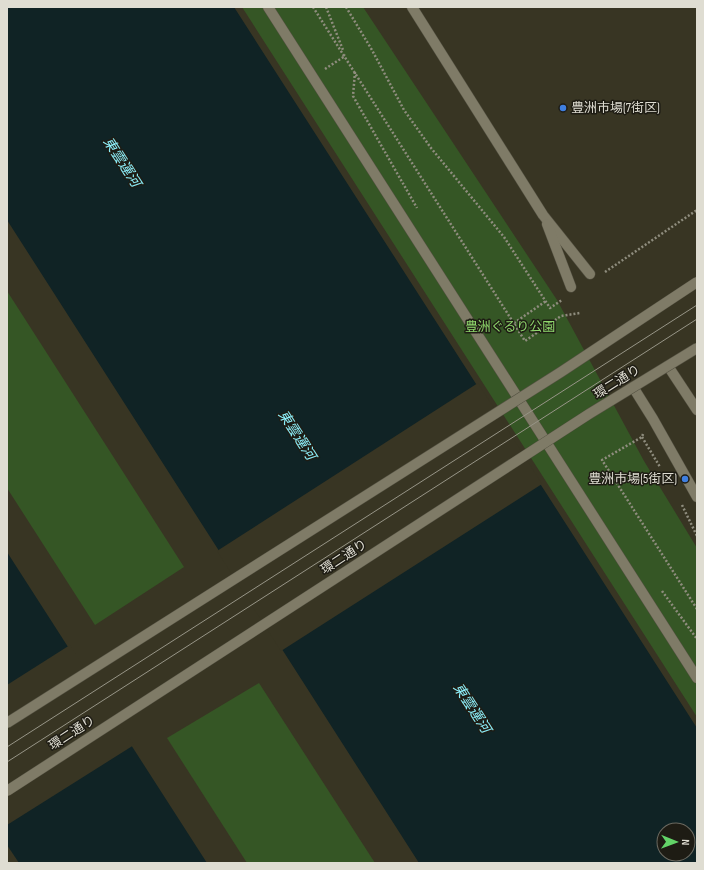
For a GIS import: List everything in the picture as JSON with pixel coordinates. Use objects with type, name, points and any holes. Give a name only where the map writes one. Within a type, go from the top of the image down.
[{"type":"main road","points":[[268,7],[697,678]]},
{"type":"main road","points":[[412,7],[543,215],[590,274]]},
{"type":"main road","points":[[543,215],[572,287]]},
{"type":"main road","points":[[7,723],[561,372],[697,282]]},
{"type":"main road","name":"環二通り","points":[[7,791],[569,427],[697,348]]},
{"type":"main road","points":[[668,366],[697,410]]},
{"type":"main road","points":[[633,387],[653,418],[697,497]]},
{"type":"path","points":[[313,7],[525,341],[561,316],[580,313]]},
{"type":"path","points":[[326,7],[345,56]]},
{"type":"path","points":[[346,7],[372,50],[404,110],[431,148],[504,237],[550,308],[563,300]]},
{"type":"path","points":[[313,77],[345,56]]},
{"type":"path","points":[[601,274],[697,210]]},
{"type":"path","points":[[514,323],[546,301]]},
{"type":"path","points":[[642,436],[602,460],[697,610]]},
{"type":"green space","name":"豊洲ぐるり公園","points":[[242,7],[363,7],[557,300],[644,461],[697,548],[697,717]]},
{"type":"green space","points":[[7,291],[184,567],[95,625],[7,488]]},
{"type":"green space","points":[[259,683],[375,863],[247,863],[167,738]]},
{"type":"water","name":"東雲運河","points":[[7,7],[234,7],[697,728],[697,863],[419,863],[7,220]]},
{"type":"water","points":[[7,552],[207,863],[19,863],[7,845]]},
{"type":"pier","points":[[478,383],[542,484],[281,651],[217,551]]},
{"type":"pier","points":[[70,645],[134,745],[7,825],[7,685]]},
{"type":"tram line","points":[[7,747],[697,305]]},
{"type":"tram line","points":[[7,762],[697,319]]},
{"type":"place","name":"豊洲市場(7街区)","points":[[563,108]]},
{"type":"place","name":"豊洲市場(5街区)","points":[[685,479]]}]
